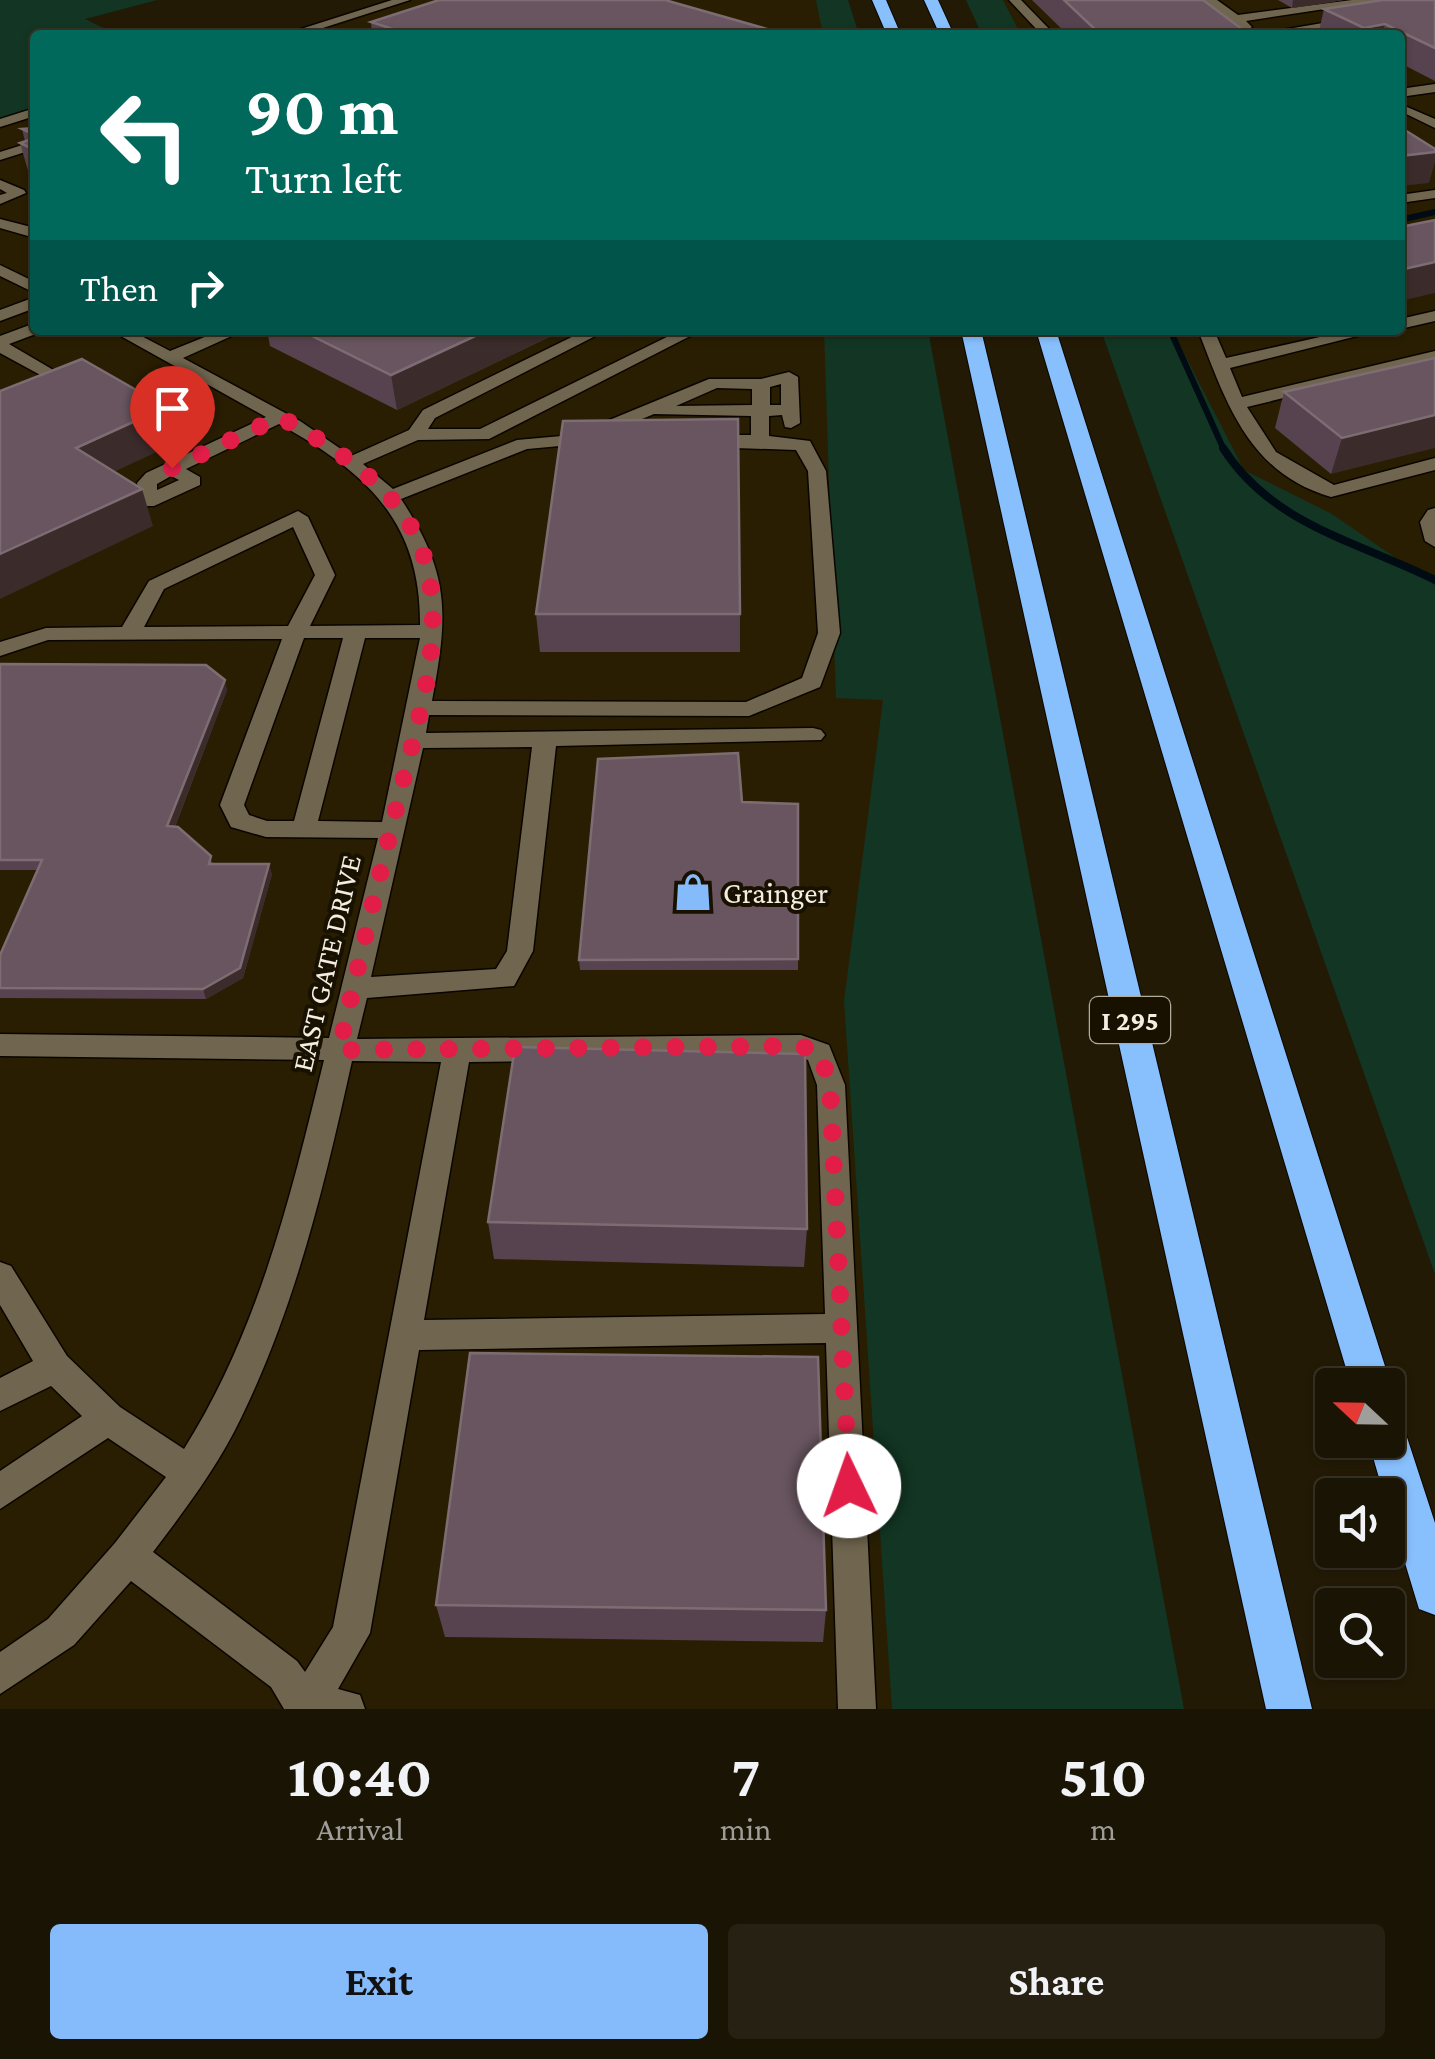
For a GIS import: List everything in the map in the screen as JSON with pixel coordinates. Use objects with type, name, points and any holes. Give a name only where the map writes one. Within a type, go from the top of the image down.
[{"type":"highway","points":[[880,0],[892,30]]},
{"type":"highway","points":[[931,0],[945,30]]},
{"type":"highway","name":"I 295","points":[[972,335],[1289,1709]]},
{"type":"highway","points":[[1048,335],[1366,1368]]},
{"type":"highway","points":[[1394,1458],[1435,1593]]},
{"type":"street","points":[[305,30],[404,0]]},
{"type":"street","points":[[1015,0],[1044,30]]},
{"type":"street","points":[[1210,0],[1251,30]]},
{"type":"street","points":[[1247,0],[1268,15]]},
{"type":"street","points":[[1236,19],[1378,0]]},
{"type":"street","points":[[1307,30],[1375,19]]},
{"type":"street","points":[[1405,97],[1435,88]]},
{"type":"street","points":[[1405,98],[1435,102]]},
{"type":"street","points":[[1405,101],[1435,124]]},
{"type":"street","points":[[0,123],[30,114]]},
{"type":"street","points":[[0,156],[30,147]]},
{"type":"street","points":[[0,184],[19,193],[0,200]]},
{"type":"street","points":[[1405,199],[1435,194]]},
{"type":"street","points":[[0,223],[30,232]]},
{"type":"street","points":[[0,270],[30,285]]},
{"type":"street","points":[[1,315],[30,304]]},
{"type":"street","points":[[1417,320],[1435,331]]},
{"type":"street","points":[[0,344],[30,330]]},
{"type":"street","name":"EAST GATE DRIVE","points":[[0,1675],[61,1632],[128,1556],[190,1472],[228,1410],[283,1274],[303,1210],[414,741],[432,631],[426,564],[418,540],[390,497],[350,463],[280,417],[128,335]]},
{"type":"street","points":[[171,357],[224,335]]},
{"type":"street","points":[[415,434],[428,414],[589,335]]},
{"type":"street","points":[[350,463],[415,434],[483,435],[684,335]]},
{"type":"street","points":[[1208,335],[1236,404],[1270,456],[1331,491],[1435,464]]},
{"type":"street","points":[[1220,365],[1351,335]]},
{"type":"street","points":[[0,344],[58,378],[0,402]]},
{"type":"street","points":[[1236,404],[1435,356]]},
{"type":"street","points":[[420,708],[748,709],[812,682],[828,634],[817,471],[792,426],[789,378],[762,384],[714,383],[576,440]]},
{"type":"street","points":[[760,441],[762,384]]},
{"type":"street","points":[[645,412],[790,410]]},
{"type":"street","points":[[172,468],[280,417]]},
{"type":"street","points":[[390,497],[524,444],[631,440]]},
{"type":"street","points":[[686,441],[803,445]]},
{"type":"street","points":[[1435,514],[1430,522],[1435,541]]},
{"type":"street","points":[[129,634],[156,585],[298,518],[325,575],[294,635],[232,804],[240,821],[266,829],[392,830]]},
{"type":"street","points":[[0,649],[46,634],[432,631]]},
{"type":"street","points":[[304,830],[355,634]]},
{"type":"street","points":[[414,741],[813,736]]},
{"type":"street","points":[[355,988],[504,979],[520,951],[545,738]]},
{"type":"street","points":[[0,1045],[457,1052],[801,1046],[820,1053],[830,1085],[857,1709]]},
{"type":"street","points":[[306,1708],[351,1633],[457,1052]]},
{"type":"street","points":[[0,1276],[55,1367],[108,1418],[190,1472]]},
{"type":"street","points":[[406,1335],[842,1328]]},
{"type":"street","points":[[0,1395],[55,1367]]},
{"type":"street","points":[[0,1492],[108,1418]]},
{"type":"street","points":[[128,1556],[284,1674],[306,1708]]},
{"type":"street","points":[[306,1708],[346,1709]]},
{"type":"shaded area","points":[[401,0],[816,0],[823,30],[302,30]]},
{"type":"shaded area","points":[[983,0],[1435,0],[1435,1139],[1125,335],[1405,335],[1405,30],[1002,30]]},
{"type":"shaded area","points":[[30,113],[30,335],[886,335],[1066,1709],[0,1709],[0,122]]},
{"type":"green space","points":[[0,0],[157,0],[85,19],[108,30],[30,30],[30,115],[0,124]]},
{"type":"green space","points":[[816,0],[848,0],[857,30],[822,30]]},
{"type":"green space","points":[[966,0],[1003,0],[1018,30],[980,30]]},
{"type":"green space","points":[[824,335],[929,335],[1184,1709],[892,1709],[844,1001],[883,700],[836,698]]},
{"type":"green space","points":[[1103,335],[1175,335],[1244,470],[1332,514],[1435,585],[1435,1274]]},
{"type":"building","points":[[439,0],[665,0],[770,30],[396,30],[371,22]]},
{"type":"building","points":[[1064,0],[1203,0],[1243,30],[1096,30]]},
{"type":"building","points":[[1383,0],[1435,0],[1435,48],[1405,34],[1405,30],[1385,24],[1364,28],[1324,9]]},
{"type":"building","points":[[1405,130],[1435,149],[1405,155]]},
{"type":"building","points":[[1435,220],[1435,262],[1405,269],[1405,226]]},
{"type":"building","points":[[310,335],[477,335],[391,375]]},
{"type":"building","points":[[1435,358],[1435,415],[1342,438],[1284,392]]},
{"type":"building","points":[[82,359],[166,407],[76,448],[142,489],[0,554],[0,391]]},
{"type":"building","points":[[738,419],[740,614],[536,614],[563,421]]},
{"type":"building","points":[[0,664],[206,665],[225,680],[167,826],[178,827],[211,856],[209,864],[269,864],[240,968],[203,989],[0,988],[0,955],[42,860],[0,860]]},
{"type":"building","name":"Grainger","points":[[738,753],[742,802],[798,804],[798,959],[579,960],[598,759]]},
{"type":"building","points":[[515,1047],[805,1054],[807,1229],[488,1222]]},
{"type":"building","points":[[470,1353],[818,1357],[826,1610],[436,1605]]},
{"type":"waterway","points":[[1405,219],[1435,212]]},
{"type":"waterway","points":[[1172,335],[1223,448]]},
{"type":"waterway","points":[[1223,448],[1266,496],[1291,513],[1435,580]]},
{"type":"place","name":"Grainger","points":[[693,892]]},
{"type":"route","points":[[172,468],[280,417],[337,453],[390,497],[418,540],[426,564],[431,590],[431,649],[414,741],[339,1050],[457,1052],[801,1046],[820,1053],[830,1085],[849,1486]]}]
